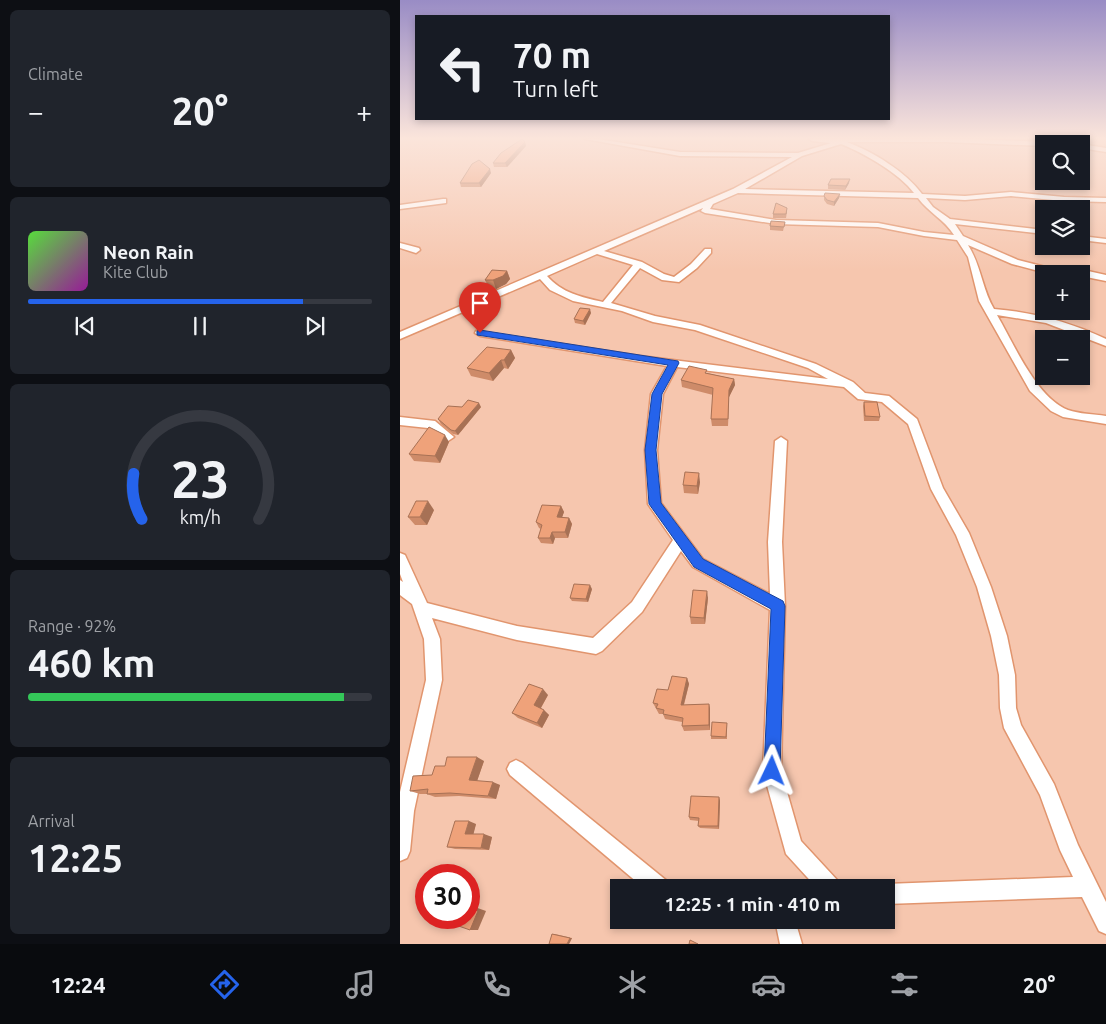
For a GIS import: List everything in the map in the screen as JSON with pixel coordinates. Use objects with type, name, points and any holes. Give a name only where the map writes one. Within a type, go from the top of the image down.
[{"type":"street","points":[[400,336],[711,202],[750,183]]},
{"type":"street","points":[[910,183],[922,196],[930,209],[948,221],[960,238],[972,258],[980,293],[1026,376],[1044,399],[1067,414],[1106,420]]},
{"type":"street","points":[[736,191],[965,198],[1011,194],[1064,199],[1106,200]]},
{"type":"street","points":[[400,207],[443,201]]},
{"type":"street","points":[[711,202],[705,211],[776,222],[878,225],[924,234],[960,238],[1015,262],[1057,273],[1088,274],[1106,278]]},
{"type":"street","points":[[948,221],[1035,231]]},
{"type":"street","points":[[1090,239],[1106,241]]},
{"type":"street","points":[[400,245],[416,250]]},
{"type":"street","points":[[595,251],[639,264],[650,268],[658,276],[676,280],[694,266],[708,251]]},
{"type":"street","points":[[605,305],[639,264]]},
{"type":"street","points":[[541,274],[547,282],[561,292],[576,299],[653,319],[697,327],[812,366],[849,385],[862,396],[885,399],[913,422],[937,489],[962,533],[984,587],[999,636],[1007,675],[1008,708],[1013,728],[1048,790],[1070,850],[1106,924]]},
{"type":"street","points":[[990,312],[1029,316],[1078,330],[1106,343]]},
{"type":"street","points":[[480,333],[674,363],[849,385]]},
{"type":"street","points":[[674,363],[657,394],[651,450],[655,504],[698,563],[778,606]]},
{"type":"street","points":[[400,421],[431,424],[448,436]]},
{"type":"street","points":[[781,441],[775,542],[778,606],[772,771],[793,847],[822,879]]},
{"type":"street","points":[[400,587],[420,604],[517,633],[596,646],[637,607],[681,539]]},
{"type":"street","points":[[400,559],[420,604],[432,639],[434,680],[405,811],[400,851]]},
{"type":"street","points":[[516,769],[649,879]]},
{"type":"street","points":[[895,894],[1088,887]]},
{"type":"street","points":[[787,929],[791,944]]},
{"type":"building","points":[[829,183],[848,183],[846,186],[828,185]]},
{"type":"building","points":[[825,193],[840,194],[834,202],[827,200],[824,196]]},
{"type":"building","points":[[776,203],[787,208],[786,214],[773,214]]},
{"type":"building","points":[[771,221],[785,222],[784,227],[770,226]]},
{"type":"building","points":[[492,270],[507,271],[503,276],[493,280],[485,280]]},
{"type":"building","points":[[580,308],[590,309],[583,321],[574,319]]},
{"type":"building","points":[[487,347],[511,350],[504,360],[501,360],[489,373],[467,368]]},
{"type":"building","points":[[689,366],[707,370],[705,373],[734,379],[729,390],[728,419],[711,419],[713,388],[681,380]]},
{"type":"building","points":[[468,400],[479,403],[455,431],[438,419],[448,406],[462,407]]},
{"type":"building","points":[[864,402],[877,402],[880,417],[865,416]]},
{"type":"building","points":[[429,427],[445,435],[435,456],[409,454]]},
{"type":"building","points":[[685,472],[699,473],[697,486],[683,485]]},
{"type":"building","points":[[416,501],[428,501],[420,517],[408,517]]},
{"type":"building","points":[[542,505],[561,506],[557,517],[569,518],[565,532],[552,532],[550,538],[538,538],[542,525],[536,522]]},
{"type":"building","points":[[574,584],[590,585],[586,599],[570,598]]},
{"type":"building","points":[[693,590],[707,591],[704,618],[690,617]]},
{"type":"building","points":[[672,676],[687,678],[681,705],[709,704],[709,725],[682,726],[683,718],[663,714],[664,710],[656,708],[658,704],[653,703],[657,689],[668,690]]},
{"type":"building","points":[[529,684],[543,689],[534,705],[544,710],[537,723],[512,713]]},
{"type":"building","points":[[712,722],[727,723],[726,737],[711,736]]},
{"type":"building","points":[[447,757],[477,757],[469,780],[493,782],[488,796],[450,793],[427,794],[428,789],[410,791],[413,776],[432,775],[435,766],[445,766]]},
{"type":"building","points":[[691,796],[719,797],[718,826],[698,826],[699,818],[689,817]]},
{"type":"building","points":[[455,821],[469,821],[465,834],[484,834],[481,848],[447,847]]},
{"type":"building","points":[[552,934],[570,938],[567,944],[549,944]]},
{"type":"building","points":[[690,940],[698,944],[689,944]]},
{"type":"route","points":[[480,333],[674,363],[657,394],[651,450],[655,504],[698,563],[778,606],[772,771]]}]
